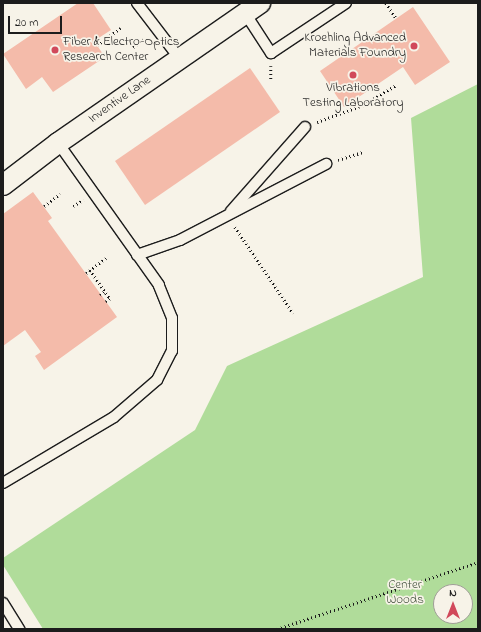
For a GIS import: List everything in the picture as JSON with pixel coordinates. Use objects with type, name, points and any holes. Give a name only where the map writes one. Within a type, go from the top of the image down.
[{"type":"street","name":"Inventive Lane","points":[[3,185],[58,144],[252,8]]},
{"type":"lane","points":[[137,3],[179,58]]},
{"type":"lane","points":[[252,8],[271,53],[346,3]]},
{"type":"lane","points":[[227,216],[305,127]]},
{"type":"lane","points":[[3,483],[114,417],[157,380],[172,351],[172,318],[159,285],[58,144]]},
{"type":"lane","points":[[137,255],[180,240],[326,164]]},
{"type":"lane","points":[[3,603],[19,629]]},
{"type":"path","points":[[386,3],[396,18]]},
{"type":"path","points":[[97,45],[120,28]]},
{"type":"path","points":[[305,127],[364,105],[396,84]]},
{"type":"path","points":[[326,164],[363,152]]},
{"type":"path","points":[[44,206],[60,194]]},
{"type":"path","points":[[227,216],[293,313]]},
{"type":"path","points":[[86,273],[106,258]]},
{"type":"path","points":[[90,270],[110,299],[106,302]]},
{"type":"path","points":[[100,295],[105,291]]},
{"type":"path","points":[[277,629],[478,562]]},
{"type":"green space","name":"Center Woods","points":[[478,84],[478,629],[43,629],[3,565],[3,558],[195,430],[227,366],[423,277],[411,118]]},
{"type":"building","name":"Fiber & Electro-Optics Research Center","points":[[78,3],[93,3],[111,30],[94,41],[105,57],[53,92],[42,77],[26,89],[3,54]]},
{"type":"building","points":[[413,7],[450,62],[415,85],[403,67],[344,107],[320,71]]},
{"type":"building","points":[[250,68],[280,112],[145,205],[115,161]]},
{"type":"building","points":[[33,192],[52,218],[48,221],[117,317],[44,370],[35,356],[41,352],[25,330],[3,346],[3,214]]},
{"type":"place","name":"Kroehling Advanced Materials Foundry","points":[[414,46]]},
{"type":"place","name":"Fiber & Electro-Optics Research Center","points":[[55,50]]},
{"type":"place","name":"Vibrations Testing Laboratory","points":[[353,75]]}]
